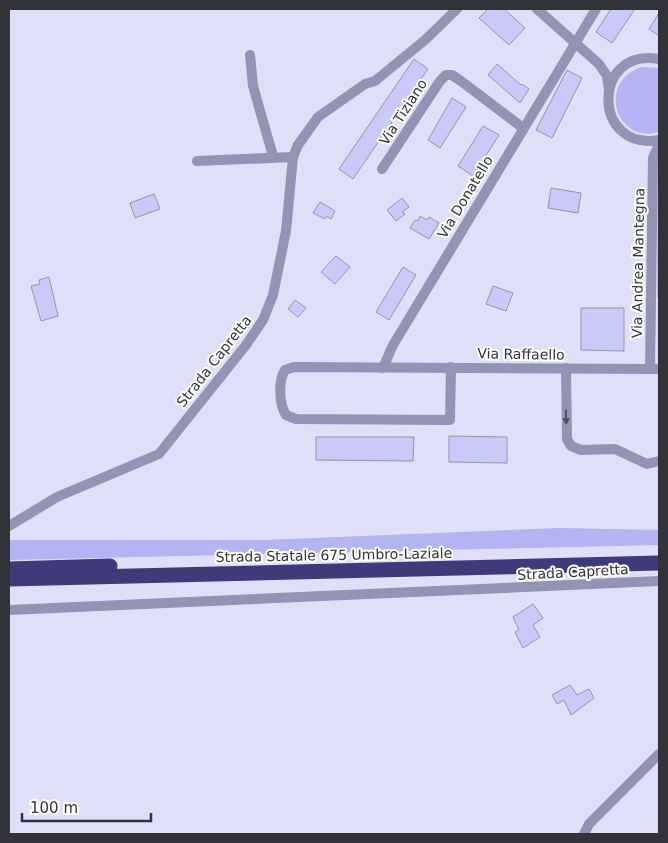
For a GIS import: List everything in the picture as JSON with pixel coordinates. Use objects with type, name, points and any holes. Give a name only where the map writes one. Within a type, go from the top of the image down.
[{"type":"highway","name":"Strada Statale 675 Umbro-Laziale","points":[[9,568],[659,553]]},
{"type":"highway","name":"Strada Statale 675 Umbro-Laziale","points":[[9,579],[659,563]]},
{"type":"street","points":[[537,9],[599,64],[607,76],[609,111],[615,124],[626,134],[639,140],[659,140]]},
{"type":"street","name":"Via Donatello","points":[[383,368],[393,345],[596,9]]},
{"type":"street","name":"Strada Capretta","points":[[9,526],[57,497],[159,454],[254,335],[263,320],[273,295],[286,231],[292,156],[298,145],[318,117],[365,84],[375,81],[451,11]]},
{"type":"street","points":[[250,55],[253,86],[273,156]]},
{"type":"street","points":[[609,90],[614,77],[624,66],[638,59],[657,58]]},
{"type":"street","points":[[599,64],[624,66]]},
{"type":"street","name":"Via Tiziano","points":[[382,169],[440,80],[446,75],[452,75],[461,80],[523,128]]},
{"type":"street","points":[[639,140],[652,158]]},
{"type":"street","name":"Via Andrea Mantegna","points":[[655,369],[652,158],[659,144]]},
{"type":"street","points":[[197,161],[292,156]]},
{"type":"street","name":"Via Raffaello","points":[[451,367],[450,420],[296,419],[286,415],[282,408],[282,376],[285,370],[294,367],[451,367],[655,369]]},
{"type":"street","points":[[566,368],[567,439],[571,446],[581,450],[615,449],[647,464],[659,461]]},
{"type":"street","name":"Strada Capretta","points":[[9,610],[659,581]]},
{"type":"street","points":[[584,834],[589,824],[659,754]]},
{"type":"shaded area","points":[[642,67],[659,68],[659,132],[644,134],[632,129],[623,121],[617,110],[616,97],[619,85],[628,74]]},
{"type":"shaded area","points":[[659,151],[659,298],[657,298],[658,158]]},
{"type":"shaded area","points":[[560,528],[659,530],[659,545],[9,560],[9,540],[264,540]]},
{"type":"building","points":[[488,9],[504,9],[525,28],[509,45],[479,18]]},
{"type":"building","points":[[611,9],[635,9],[612,43],[596,32]]},
{"type":"building","points":[[659,13],[659,36],[649,29]]},
{"type":"building","points":[[414,59],[428,69],[353,179],[339,169]]},
{"type":"building","points":[[497,64],[521,85],[529,89],[520,103],[488,75]]},
{"type":"building","points":[[567,70],[582,78],[552,138],[536,130]]},
{"type":"building","points":[[452,98],[466,107],[440,148],[428,140]]},
{"type":"building","points":[[483,126],[499,135],[473,176],[458,166]]},
{"type":"building","points":[[551,188],[581,193],[578,213],[548,208]]},
{"type":"building","points":[[154,194],[160,209],[135,218],[130,203]]},
{"type":"building","points":[[402,198],[409,207],[402,212],[405,214],[396,221],[387,210]]},
{"type":"building","points":[[320,202],[335,211],[331,219],[327,216],[325,219],[313,213]]},
{"type":"building","points":[[420,216],[427,220],[429,217],[439,223],[429,239],[410,228],[415,220],[418,221]]},
{"type":"building","points":[[336,256],[350,267],[335,284],[321,272]]},
{"type":"building","points":[[403,267],[416,275],[389,320],[376,312]]},
{"type":"building","points":[[49,277],[58,316],[41,321],[31,286],[40,284],[39,280]]},
{"type":"building","points":[[493,286],[513,293],[506,311],[486,304]]},
{"type":"building","points":[[295,300],[306,308],[298,317],[288,309]]},
{"type":"building","points":[[581,308],[624,308],[624,351],[581,350]]},
{"type":"building","points":[[449,436],[507,437],[507,463],[449,462]]},
{"type":"building","points":[[316,437],[414,437],[413,461],[316,460]]},
{"type":"building","points":[[533,604],[543,618],[533,625],[540,637],[523,648],[515,632],[519,630],[513,617]]},
{"type":"building","points":[[570,685],[577,695],[589,689],[594,698],[571,715],[564,700],[557,704],[552,695]]}]
